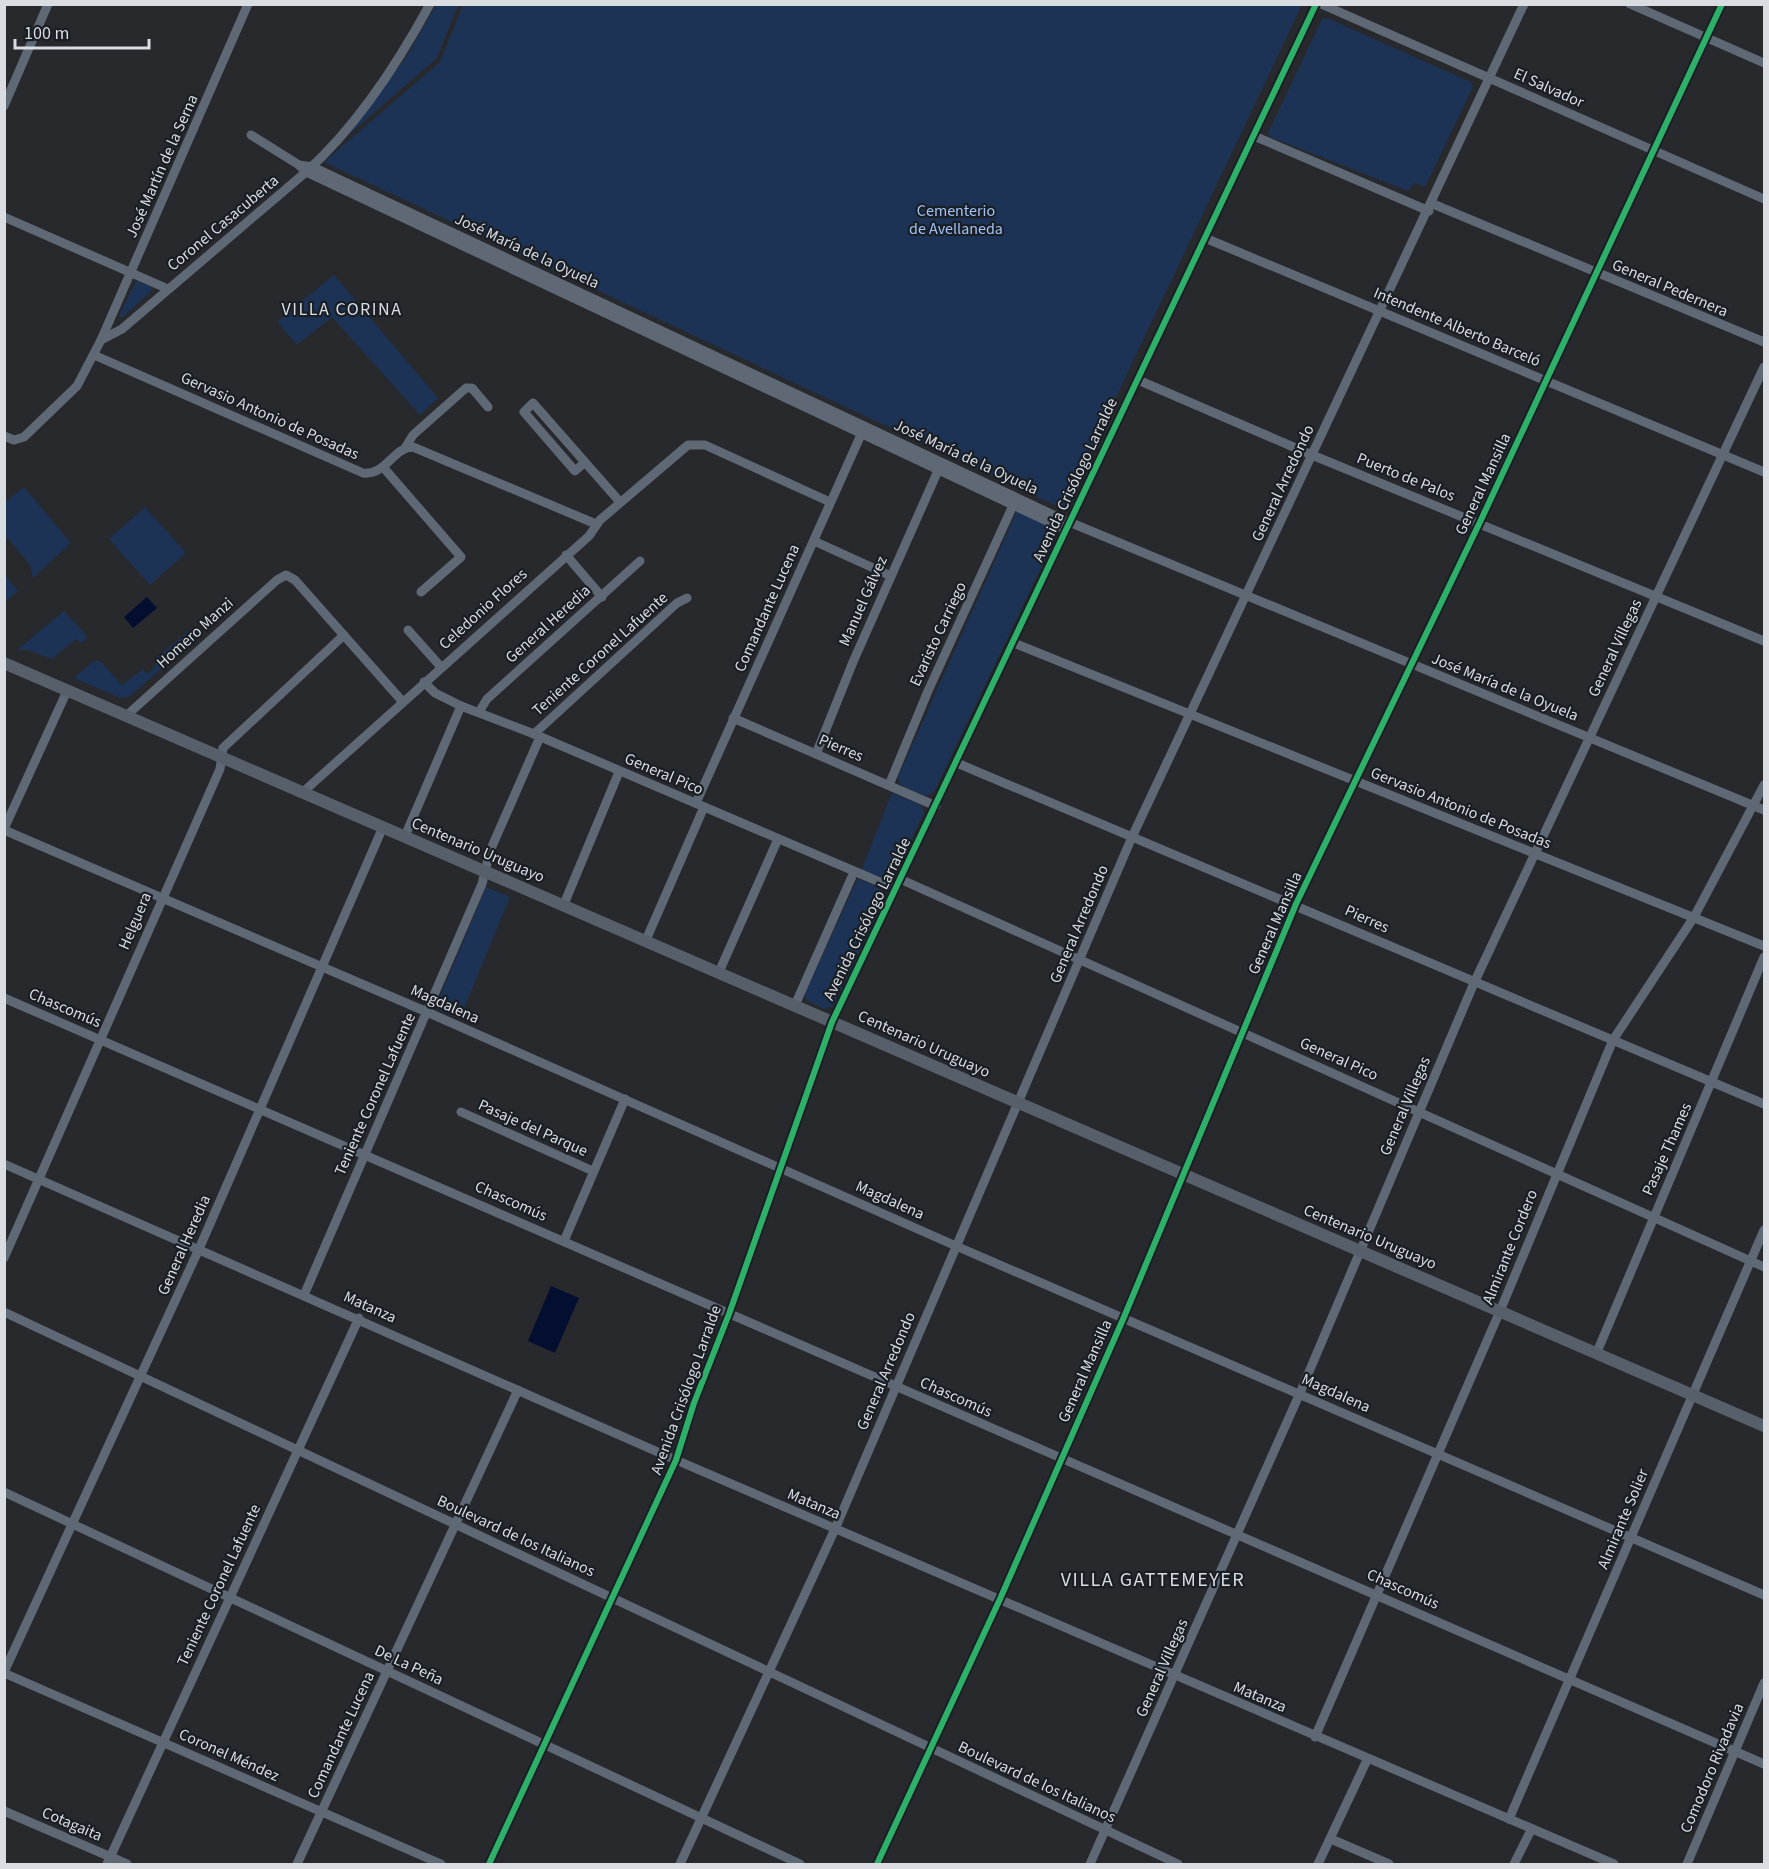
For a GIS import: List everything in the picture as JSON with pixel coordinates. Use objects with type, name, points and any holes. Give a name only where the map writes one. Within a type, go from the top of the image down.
[{"type":"main road","name":"Centenario Uruguayo","points":[[4,663],[1764,1426]]},
{"type":"street","points":[[4,106],[48,4]]},
{"type":"street","name":"José Martín de la Serna","points":[[101,340],[248,4]]},
{"type":"street","name":"Coronel Casacuberta","points":[[101,340],[122,329],[309,170],[347,129],[396,63],[430,4]]},
{"type":"street","name":"Avenida Crisólogo Larralde","points":[[489,1864],[614,1599],[676,1460],[694,1403],[729,1314],[832,1022],[1316,4]]},
{"type":"street","name":"El Salvador","points":[[1321,4],[1764,199]]},
{"type":"street","name":"General Arredondo","points":[[680,1864],[835,1529],[1020,1103],[1132,837],[1431,207],[1524,4]]},
{"type":"street","points":[[1630,4],[1764,63]]},
{"type":"street","name":"General Mansilla","points":[[878,1864],[1000,1599],[1124,1317],[1296,904],[1413,664],[1722,4]]},
{"type":"street","name":"José María de la Oyuela","points":[[251,135],[309,170],[1068,526],[1247,596],[1590,736],[1764,810]]},
{"type":"street","name":"General Pedernera","points":[[1254,136],[1597,272],[1764,342]]},
{"type":"street","points":[[4,217],[168,289]]},
{"type":"street","name":"Intendente Alberto Barceló","points":[[1205,238],[1764,472]]},
{"type":"street","points":[[9,438],[24,436],[68,397],[101,340]]},
{"type":"street","name":"Gervasio Antonio de Posadas","points":[[94,355],[363,473],[376,472],[382,467]]},
{"type":"street","name":"General Villegas","points":[[1090,1864],[1176,1676],[1300,1393],[1474,982],[1764,367]]},
{"type":"street","name":"Puerto de Palos","points":[[1138,380],[1312,455],[1480,522],[1764,641]]},
{"type":"street","points":[[421,592],[462,557],[382,467],[405,448],[412,435],[466,388],[472,388],[488,407]]},
{"type":"street","points":[[585,462],[575,471],[524,412],[533,404],[585,462],[620,502]]},
{"type":"street","name":"Comandante Lucena","points":[[646,940],[733,718],[863,430]]},
{"type":"street","name":"Celedonio Flores","points":[[303,792],[424,681],[589,536],[596,524],[620,502],[682,449],[695,443],[705,446],[830,502]]},
{"type":"street","points":[[405,448],[420,449],[596,524]]},
{"type":"street","name":"Manuel Gálvez","points":[[816,754],[940,466]]},
{"type":"street","name":"Evaristo Carriego","points":[[889,785],[928,691],[1015,501]]},
{"type":"street","points":[[814,541],[891,576]]},
{"type":"street","points":[[566,555],[602,597]]},
{"type":"street","name":"General Heredia","points":[[479,712],[487,699],[640,561]]},
{"type":"street","name":"Homero Manzi","points":[[126,716],[277,580],[286,575],[295,579],[344,635]]},
{"type":"street","name":"Teniente Coronel Lafuente","points":[[304,1295],[486,872],[490,851],[537,735],[677,603],[687,598]]},
{"type":"street","points":[[408,630],[441,667]]},
{"type":"street","points":[[344,635],[402,701]]},
{"type":"street","name":"Helguera","points":[[4,1258],[220,770],[221,756],[226,743],[344,635]]},
{"type":"street","name":"Gervasio Antonio de Posadas","points":[[1014,643],[1764,946]]},
{"type":"street","name":"General Pico","points":[[424,681],[435,693],[461,706],[537,735],[896,889]]},
{"type":"street","points":[[4,829],[67,691]]},
{"type":"street","points":[[405,836],[461,706]]},
{"type":"street","name":"Pierres","points":[[733,718],[936,806]]},
{"type":"street","name":"Pierres","points":[[957,763],[1296,904],[1764,1104]]},
{"type":"street","points":[[564,904],[619,772]]},
{"type":"street","name":"Almirante Cordero","points":[[1316,1737],[1500,1311],[1613,1040],[1695,917],[1764,784]]},
{"type":"street","name":"General Heredia","points":[[4,1673],[199,1249],[383,827]]},
{"type":"street","name":"Magdalena","points":[[4,829],[626,1099],[956,1246],[1764,1595]]},
{"type":"street","points":[[719,972],[778,840]]},
{"type":"street","points":[[795,1005],[854,872]]},
{"type":"street","name":"General Pico","points":[[900,879],[1764,1267]]},
{"type":"street","name":"Pasaje Thames","points":[[1597,1352],[1764,957]]},
{"type":"street","name":"Chascomús","points":[[4,998],[1060,1459],[1378,1594],[1764,1764]]},
{"type":"street","points":[[564,1241],[626,1099]]},
{"type":"street","name":"Pasaje del Parque","points":[[461,1112],[593,1171]]},
{"type":"street","name":"Matanza","points":[[4,1164],[359,1318],[676,1460],[1367,1760],[1614,1864]]},
{"type":"street","name":"Almirante Solier","points":[[1509,1819],[1764,1230]]},
{"type":"street","name":"Boulevard de los Italianos","points":[[4,1312],[1178,1864]]},
{"type":"street","name":"Teniente Coronel Lafuente","points":[[108,1861],[359,1318]]},
{"type":"street","name":"Comandante Lucena","points":[[297,1864],[388,1671],[454,1523],[518,1390]]},
{"type":"street","name":"De La Peña","points":[[4,1492],[800,1864]]},
{"type":"street","name":"Coronel Méndez","points":[[4,1673],[441,1864]]},
{"type":"street","name":"Comodoro Rivadavia","points":[[1687,1864],[1764,1683]]},
{"type":"street","points":[[1318,1864],[1367,1760]]},
{"type":"street","name":"Cotagaita","points":[[4,1811],[108,1861],[127,1864]]},
{"type":"street","points":[[1514,1864],[1531,1830]]},
{"type":"street","points":[[1331,1839],[1389,1864]]},
{"type":"green space","name":"Cementerio de Avellaneda","points":[[463,4],[1302,5],[1063,509],[324,162],[440,62]]},
{"type":"green space","points":[[436,5],[458,5],[437,58],[339,143],[405,59]]},
{"type":"green space","points":[[1327,18],[1471,82],[1473,87],[1425,187],[1414,183],[1408,191],[1270,137],[1268,133],[1322,19]]},
{"type":"green space","points":[[334,275],[438,398],[420,415],[332,317],[297,345],[277,322]]},
{"type":"green space","points":[[136,281],[152,287],[151,291],[122,318],[119,316]]},
{"type":"green space","points":[[24,487],[71,543],[33,578],[30,565],[5,535],[5,502]]},
{"type":"green space","points":[[145,507],[186,553],[150,585],[109,539]]},
{"type":"green space","points":[[1017,511],[1056,530],[1057,534],[934,792],[926,796],[901,786],[898,777]]},
{"type":"green space","points":[[5,575],[18,591],[4,602]]},
{"type":"green space","points":[[64,611],[88,637],[81,643],[76,639],[52,659],[27,650],[17,650]]},
{"type":"green space","points":[[191,629],[198,636],[129,697],[120,698],[74,678],[94,661],[100,661],[122,685],[143,669],[147,674],[155,667],[155,659]]},
{"type":"green space","points":[[892,793],[921,805],[924,812],[894,876],[888,879],[861,871]]},
{"type":"green space","points":[[858,878],[882,890],[885,899],[833,1006],[825,1009],[806,1000],[804,995]]},
{"type":"green space","points":[[486,887],[510,897],[460,1018],[435,1008]]},
{"type":"shaded area","points":[[147,597],[157,608],[133,628],[124,617]]},
{"type":"shaded area","points":[[551,1286],[579,1298],[555,1353],[528,1341]]},
{"type":"cycle path","points":[[489,1864],[676,1460],[694,1403],[729,1314],[832,1022],[1316,4]]},
{"type":"cycle path","points":[[877,1864],[1000,1599],[1124,1317],[1296,904],[1480,522],[1722,4]]},
{"type":"district","name":"VILLA CORINA","points":[[342,309]]},
{"type":"district","name":"VILLA GATTEMEYER","points":[[1153,1580]]}]
